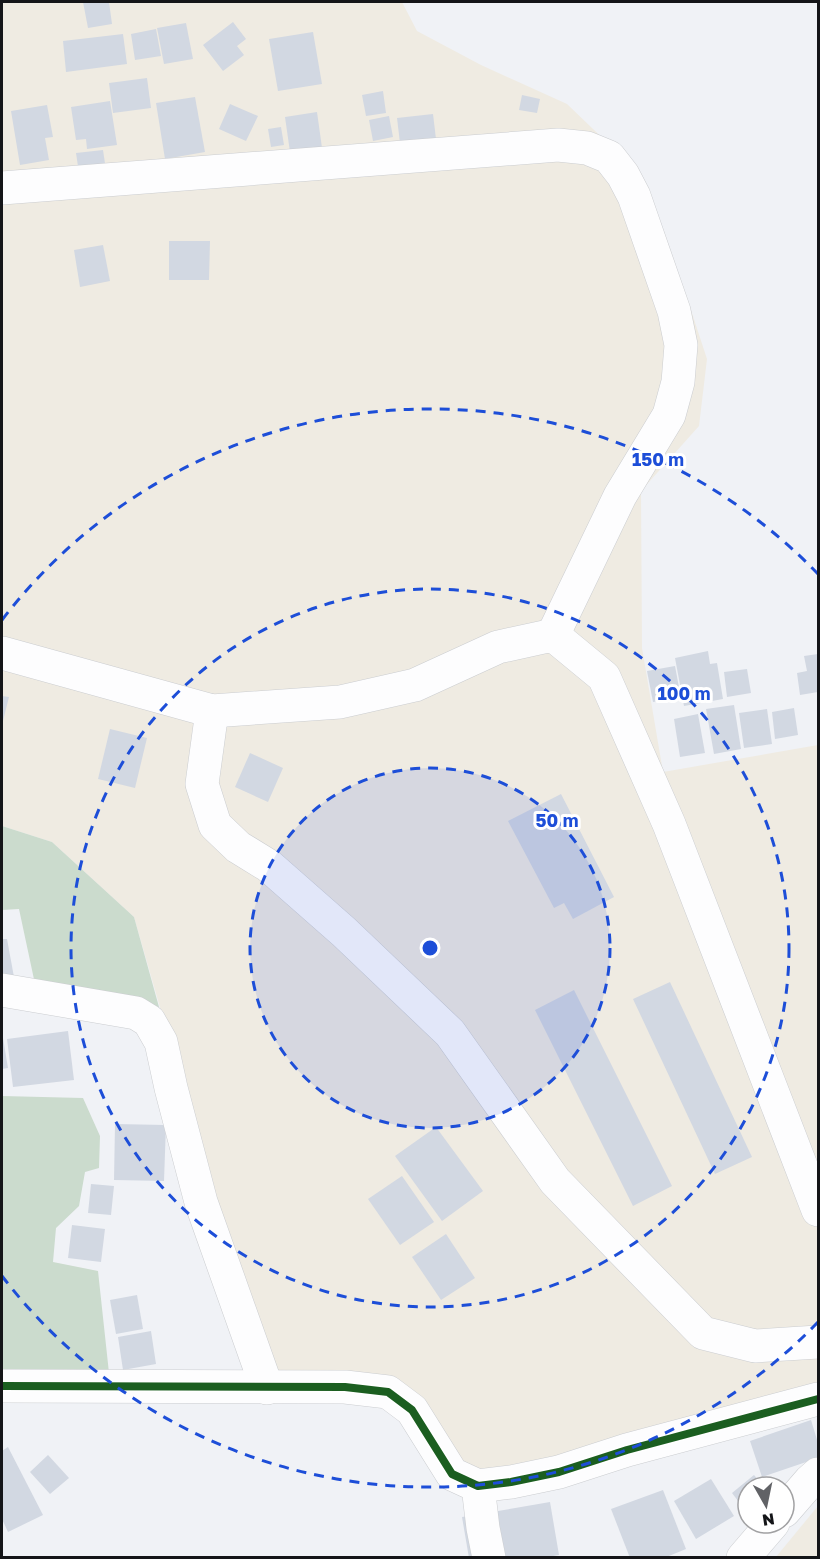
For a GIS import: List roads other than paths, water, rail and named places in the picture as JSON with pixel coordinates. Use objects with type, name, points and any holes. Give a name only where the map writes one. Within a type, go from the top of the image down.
[{"type":"street","points":[[2,188],[558,145],[587,148],[609,157],[623,175],[634,196],[674,311],[681,345],[678,382],[669,415],[620,496],[553,635]]},
{"type":"street","points":[[2,653],[212,711],[340,702],[415,685],[498,647],[553,635]]},
{"type":"street","points":[[553,635],[604,677],[673,834],[819,1210]]},
{"type":"street","points":[[212,711],[202,784],[215,825],[238,847],[269,866],[336,925],[450,1033],[555,1181],[703,1333],[755,1346],[819,1342]]},
{"type":"street","points":[[2,990],[136,1013],[149,1021],[161,1042],[201,1202],[267,1388]]},
{"type":"street","points":[[2,1386],[345,1387],[388,1392],[412,1410],[452,1474],[478,1486],[560,1472],[627,1450],[819,1399]]},
{"type":"street","points":[[796,1497],[819,1474]]},
{"type":"street","points":[[478,1486],[489,1557]]},
{"type":"street","points":[[743,1557],[762,1535]]}]
